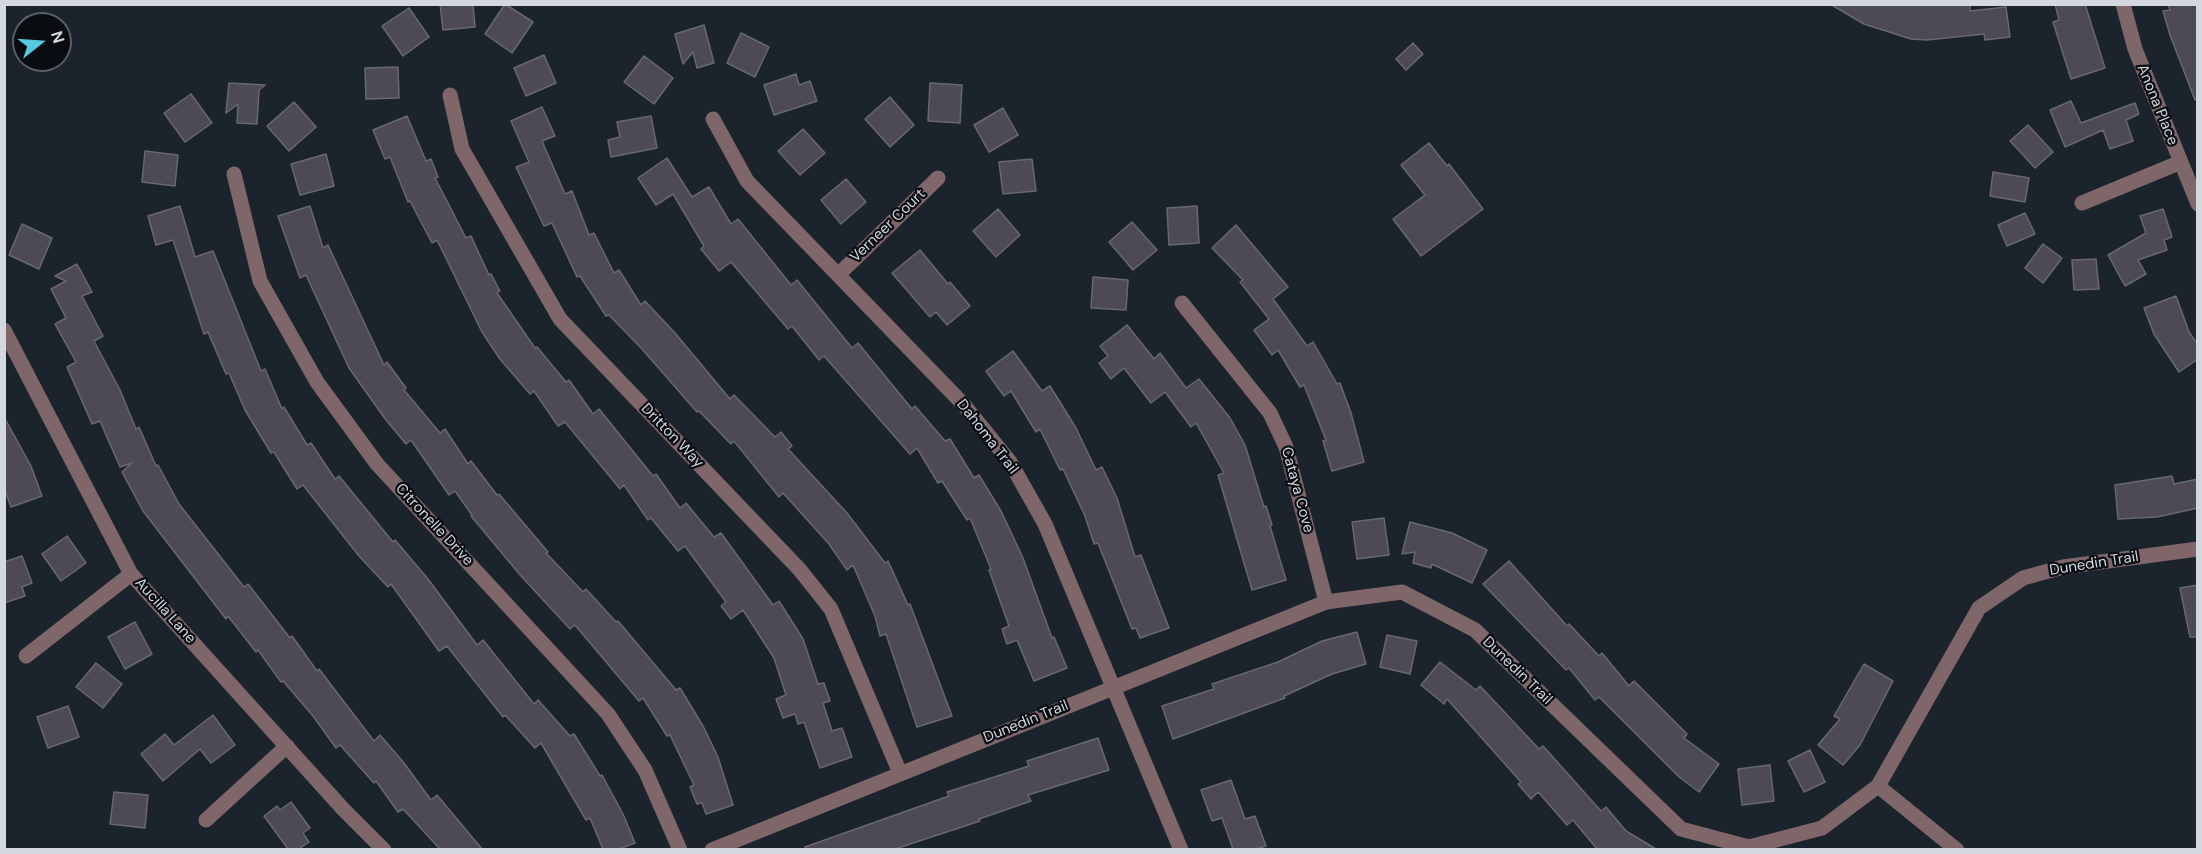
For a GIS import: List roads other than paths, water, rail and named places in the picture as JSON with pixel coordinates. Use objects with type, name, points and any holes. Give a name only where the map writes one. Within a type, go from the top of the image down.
[{"type":"street","name":"Anona Place","points":[[2123,4],[2135,49],[2198,204]]},
{"type":"street","name":"Dritton Way","points":[[450,95],[462,149],[560,319],[800,570],[831,609],[900,773]]},
{"type":"street","name":"Dahoma Trail","points":[[713,119],[747,181],[964,405],[1010,462],[1045,524],[1181,849]]},
{"type":"street","points":[[2082,202],[2181,162]]},
{"type":"street","name":"Citronelle Drive","points":[[234,174],[260,281],[317,382],[377,464],[608,714],[645,771],[680,849]]},
{"type":"street","name":"Verneer Court","points":[[838,275],[938,178]]},
{"type":"street","name":"Cataya Cove","points":[[1182,303],[1270,413],[1286,447],[1326,602]]},
{"type":"street","name":"Aucilla Lane","points":[[4,330],[131,574],[343,808],[384,849]]},
{"type":"street","name":"Dunedin Trail","points":[[712,849],[1326,602],[1402,592],[1475,630],[1681,829],[1749,847],[1822,828],[1878,786],[1979,608],[2023,578],[2063,567],[2198,549]]},
{"type":"street","points":[[26,656],[131,574]]},
{"type":"street","points":[[206,820],[287,746]]},
{"type":"street","points":[[1878,786],[1957,849]]}]
